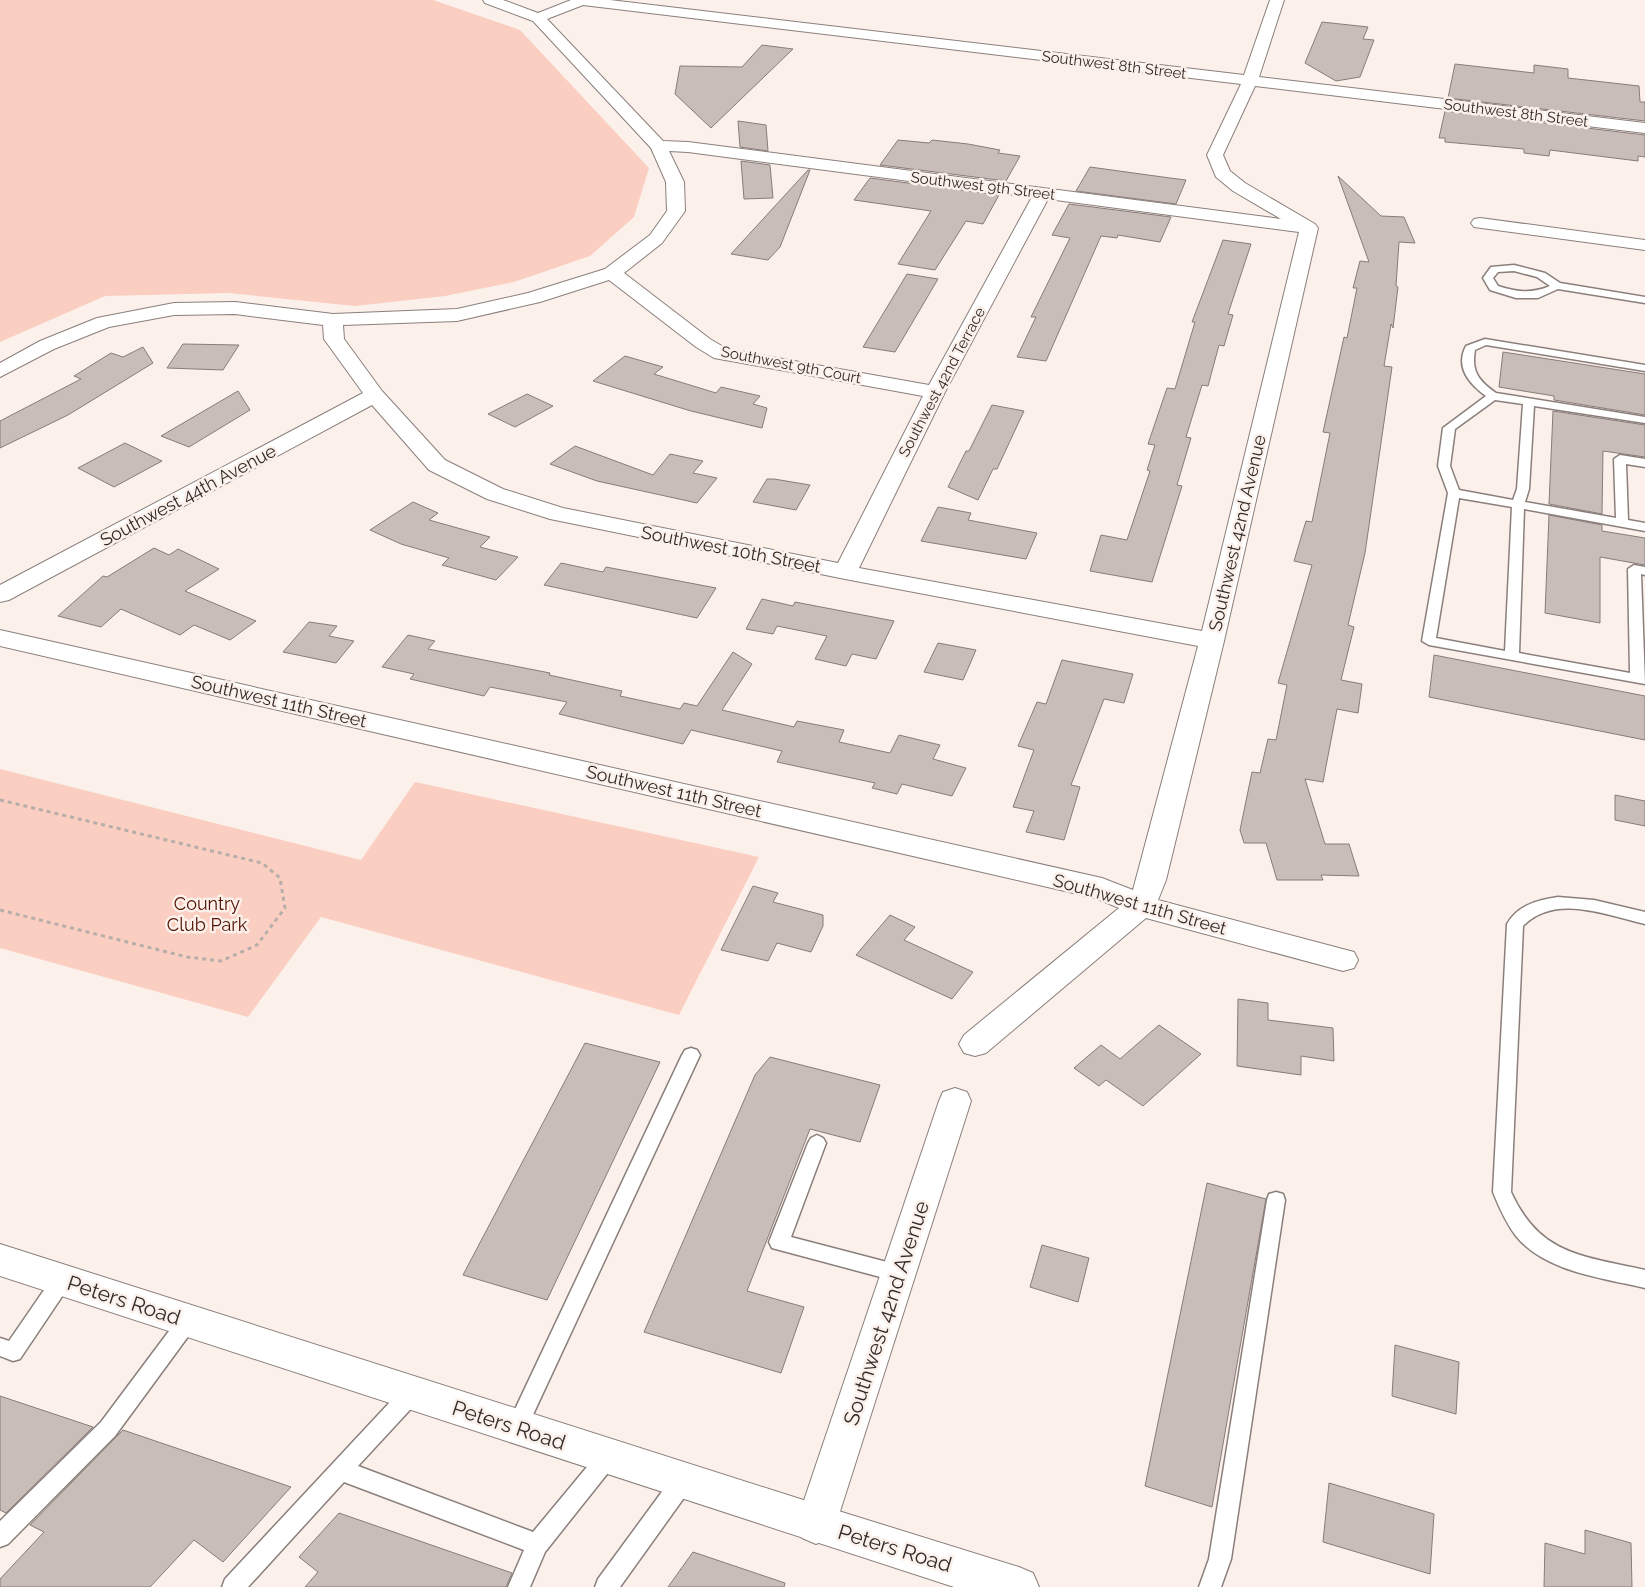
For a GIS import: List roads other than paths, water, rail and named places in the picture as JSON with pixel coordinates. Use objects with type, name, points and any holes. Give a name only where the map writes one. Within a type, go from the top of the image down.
[{"type":"street","points":[[0,371],[47,345],[104,322],[174,309],[235,308],[333,320],[457,315],[533,298],[612,273],[656,239],[676,211],[675,182],[658,146],[538,18],[490,0]]},
{"type":"street","points":[[538,18],[584,0]]},
{"type":"street","name":"Southwest 8th Street","points":[[584,0],[1645,128]]},
{"type":"street","points":[[1277,0],[1250,81],[1215,154],[1222,173],[1240,187],[1309,228]]},
{"type":"street","name":"Southwest 9th Street","points":[[658,146],[1309,228]]},
{"type":"street","name":"Southwest 42nd Terrace","points":[[845,572],[935,392],[1042,194]]},
{"type":"street","points":[[1480,224],[1645,245]]},
{"type":"street","name":"Southwest 42nd Avenue","points":[[975,1044],[1141,906],[1152,880],[1212,641],[1309,228]]},
{"type":"street","name":"Southwest 9th Court","points":[[612,273],[703,343],[721,354],[935,392]]},
{"type":"street","name":"Southwest 10th Street","points":[[333,320],[334,338],[375,395],[437,465],[495,494],[558,514],[845,572],[1212,641]]},
{"type":"street","name":"Southwest 44th Avenue","points":[[0,595],[375,395]]},
{"type":"street","name":"Southwest 11th Street","points":[[0,638],[1102,889],[1141,906],[1343,960]]},
{"type":"street","name":"Southwest 42nd Avenue","points":[[816,1524],[955,1101]]},
{"type":"street","name":"Peters Road","points":[[0,1260],[1012,1586]]},
{"type":"lane","points":[[1557,286],[1538,295],[1516,295],[1494,288],[1488,278],[1495,269],[1514,268],[1541,275],[1557,286],[1645,300]]},
{"type":"lane","points":[[1645,368],[1485,342],[1470,348],[1466,366],[1474,383],[1493,396],[1645,420]]},
{"type":"lane","points":[[1493,396],[1449,428],[1444,466],[1454,493],[1429,641],[1641,679],[1634,569],[1645,571]]},
{"type":"lane","points":[[1512,656],[1518,505],[1523,489],[1529,402]]},
{"type":"lane","points":[[1622,523],[1620,459],[1645,463]]},
{"type":"lane","points":[[1454,493],[1645,527]]},
{"type":"lane","points":[[1645,918],[1565,901],[1540,903],[1523,912],[1514,924],[1502,1192],[1511,1215],[1528,1237],[1559,1257],[1645,1279]]},
{"type":"lane","points":[[517,1427],[691,1055]]},
{"type":"lane","points":[[817,1143],[779,1242],[899,1274]]},
{"type":"lane","points":[[1210,1587],[1220,1560],[1276,1200]]},
{"type":"lane","points":[[0,1347],[13,1352],[62,1280]]},
{"type":"lane","points":[[0,1536],[108,1429],[188,1321]]},
{"type":"lane","points":[[233,1587],[412,1393]]},
{"type":"lane","points":[[519,1587],[537,1544],[608,1457]]},
{"type":"lane","points":[[341,1470],[537,1544]]},
{"type":"lane","points":[[606,1587],[682,1480]]},
{"type":"park label","name":"Country Club Park","points":[[207,913]]}]
